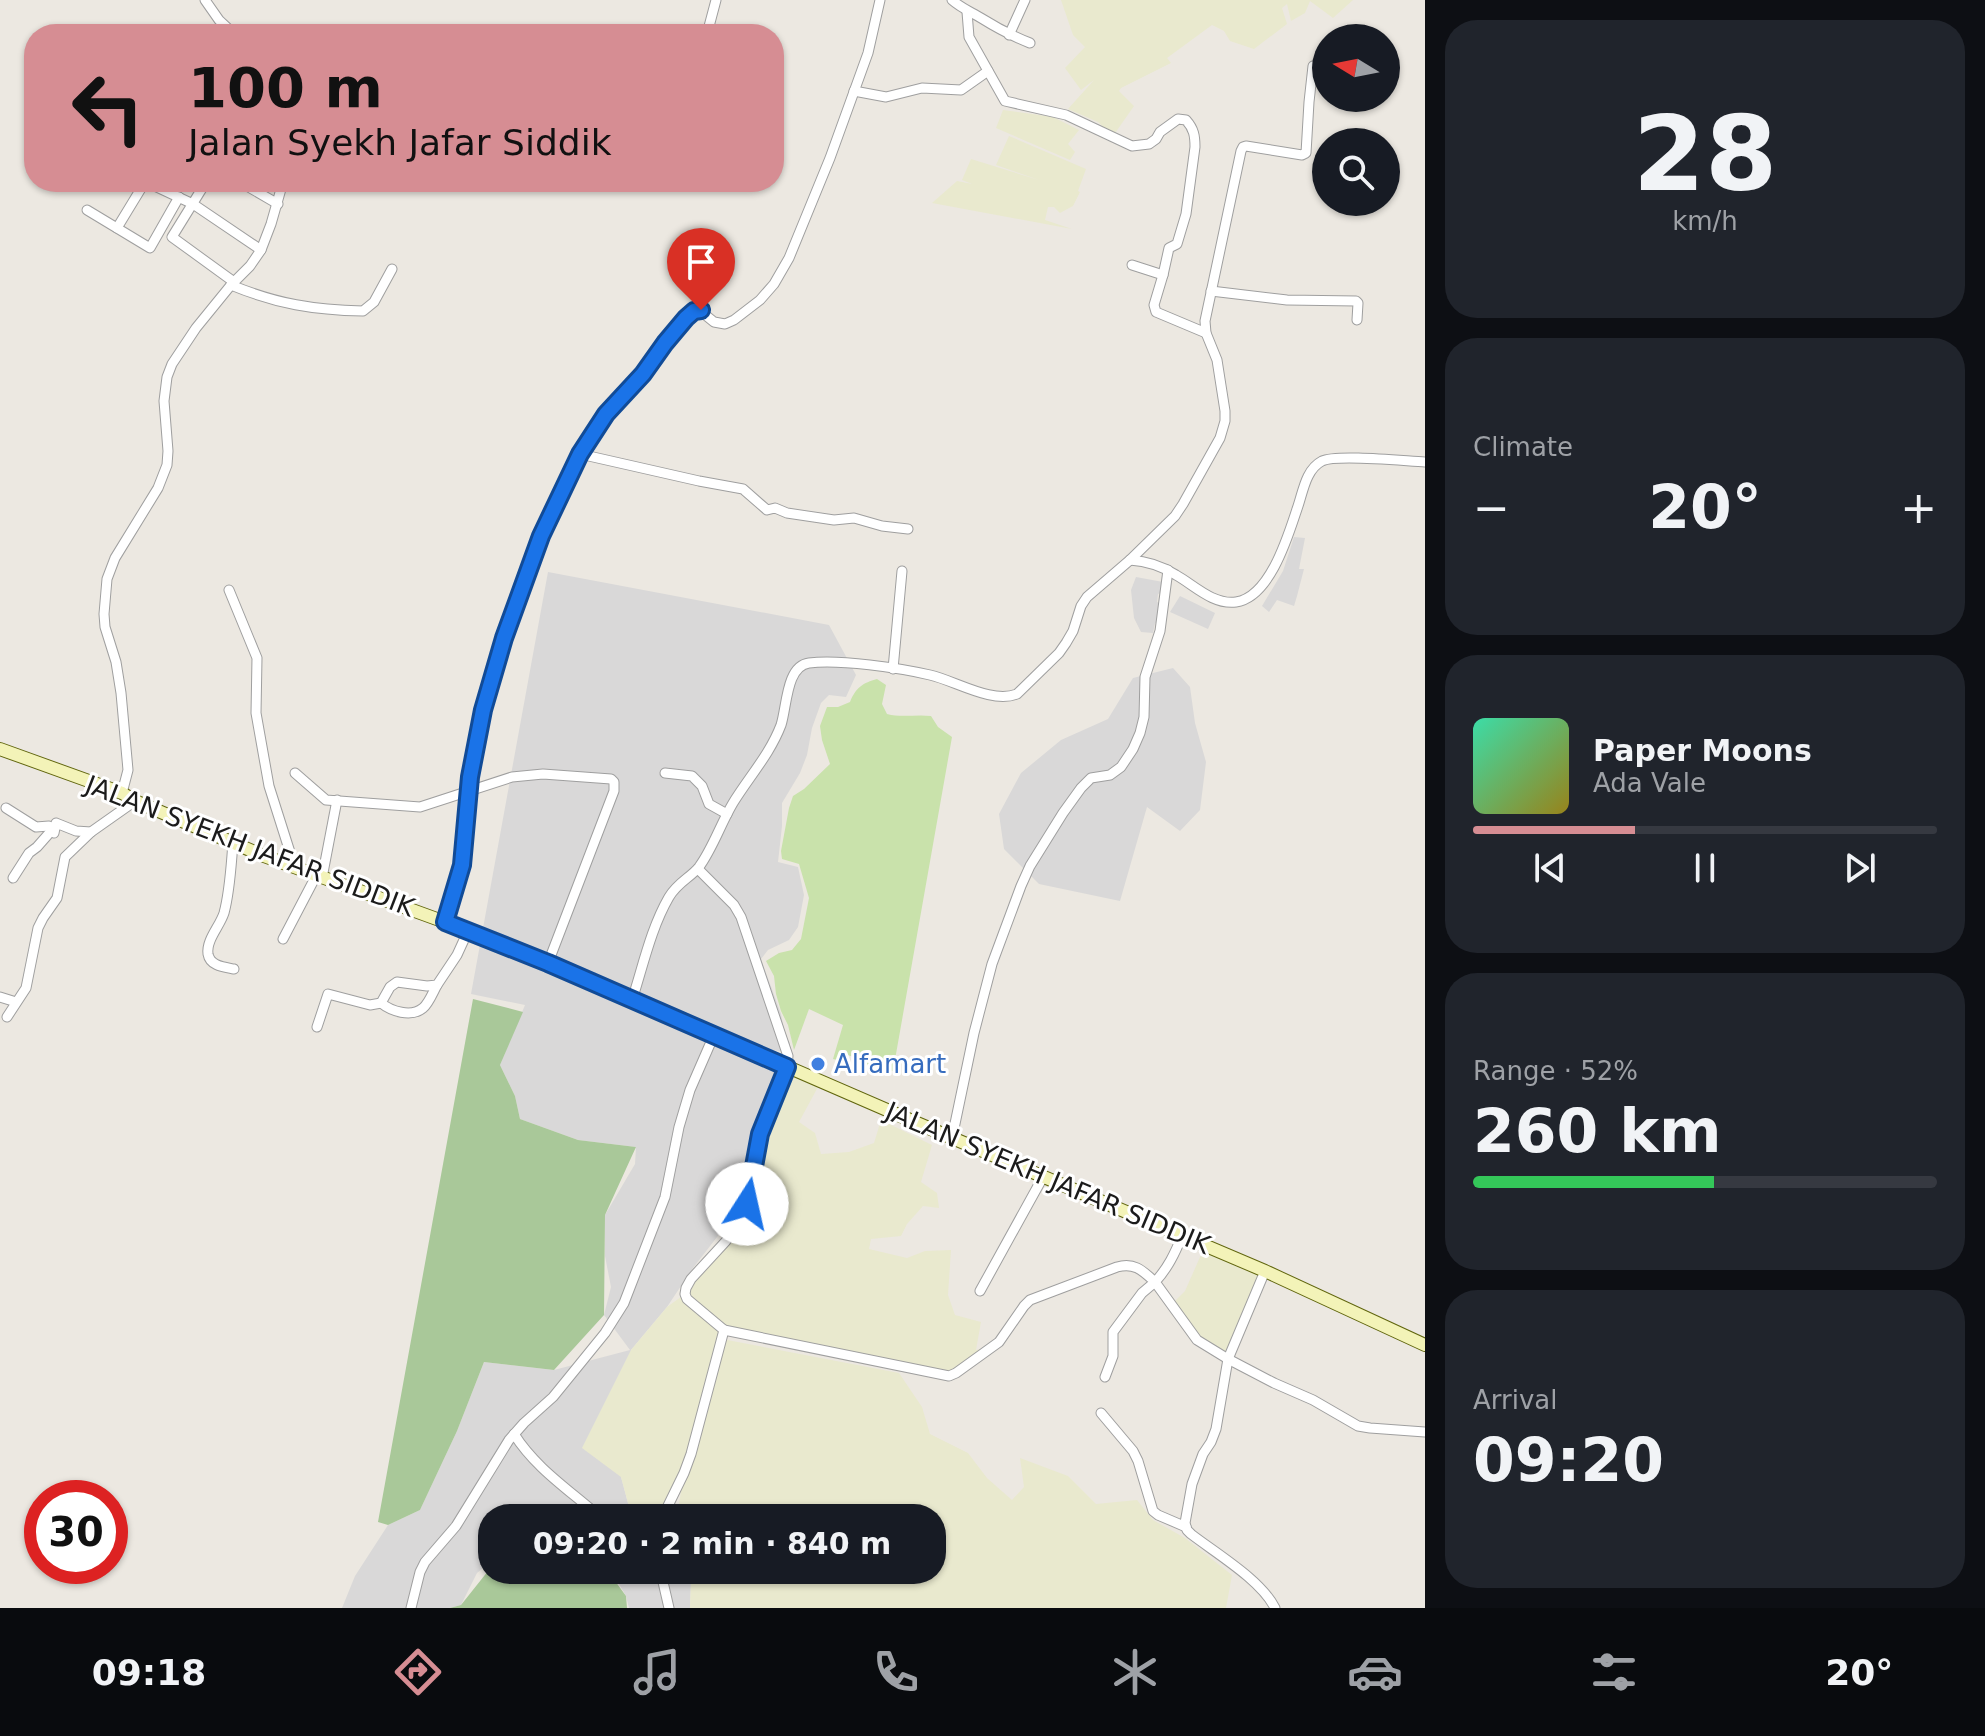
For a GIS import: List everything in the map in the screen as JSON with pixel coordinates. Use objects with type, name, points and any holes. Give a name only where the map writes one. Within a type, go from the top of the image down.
[{"type":"main road","name":"JALAN SYEKH JAFAR SIDDIK","points":[[0,749],[122,793],[295,868],[548,963],[1265,1271],[1425,1345]]},
{"type":"street","points":[[205,0],[223,24]]},
{"type":"street","points":[[710,24],[716,0]]},
{"type":"street","points":[[445,922],[462,865],[469,790],[483,710],[504,638],[541,536],[580,454],[606,414],[694,311],[701,310],[714,322],[725,324],[760,300],[774,284],[789,258],[830,158],[868,53],[880,0]]},
{"type":"street","points":[[952,0],[967,12],[1030,43]]},
{"type":"street","points":[[1009,35],[1025,0]]},
{"type":"street","points":[[967,12],[969,37],[1005,101],[1066,115],[1132,146],[1149,144],[1172,122],[1182,118],[1193,129],[1195,137],[1186,214],[1177,244],[1169,248],[1154,305],[1156,312],[1206,333]]},
{"type":"street","points":[[854,91],[886,97],[922,88],[961,90],[988,71]]},
{"type":"street","points":[[632,1000],[661,912],[675,888],[698,869],[727,814],[774,743],[798,669],[811,663],[846,663],[893,669],[930,675],[996,697],[1010,697],[1017,694],[1059,653],[1073,631],[1087,597],[1175,516],[1223,431],[1225,411],[1217,360],[1206,333],[1206,310],[1243,147],[1305,155],[1312,76]]},
{"type":"street","points":[[117,228],[140,192]]},
{"type":"street","points":[[168,192],[193,204],[261,250]]},
{"type":"street","points":[[200,192],[172,237],[233,284],[275,302],[363,311],[374,302],[392,269]]},
{"type":"street","points":[[257,192],[278,204]]},
{"type":"street","points":[[122,793],[128,770],[121,693],[116,662],[105,627],[107,579],[115,558],[167,465],[165,388],[172,364],[196,328],[261,250],[281,192]]},
{"type":"street","points":[[87,210],[150,248],[179,197]]},
{"type":"street","points":[[1132,265],[1163,275]]},
{"type":"street","points":[[1211,291],[1287,300],[1356,301],[1357,320]]},
{"type":"street","points":[[580,454],[743,489],[767,510],[834,520],[854,518],[908,529]]},
{"type":"street","points":[[1130,560],[1168,570],[1219,600],[1232,602],[1244,599],[1261,587],[1280,555],[1304,486],[1314,467],[1323,461],[1339,458],[1425,462]]},
{"type":"street","points":[[952,1138],[992,964],[1030,866],[1081,788],[1091,778],[1110,775],[1121,767],[1140,733],[1144,717],[1145,677],[1160,631],[1168,570]]},
{"type":"street","points":[[893,669],[902,571]]},
{"type":"street","points":[[229,590],[257,658],[256,713],[269,786],[295,868]]},
{"type":"street","points":[[295,773],[326,800],[425,807],[505,778],[530,774],[607,778],[614,782],[614,791],[548,963]]},
{"type":"street","points":[[665,773],[692,776],[702,786],[709,804],[727,814]]},
{"type":"street","points":[[283,939],[319,877],[337,800]]},
{"type":"street","points":[[7,1017],[28,984],[38,928],[57,898],[65,857],[91,832],[135,801]]},
{"type":"street","points":[[6,808],[36,827],[49,826],[54,833],[56,823],[76,831],[91,832]]},
{"type":"street","points":[[13,878],[29,853],[52,830]]},
{"type":"street","points":[[233,843],[226,904],[208,952],[209,959],[216,965],[234,969]]},
{"type":"street","points":[[698,869],[734,905],[741,917],[787,1048],[787,1067],[760,1134],[742,1216],[726,1241],[686,1288],[687,1299],[724,1330],[949,1376],[999,1342],[1024,1306],[1035,1298],[1124,1265],[1136,1266],[1155,1282],[1197,1340],[1228,1359],[1313,1400],[1358,1426],[1425,1432]]},
{"type":"street","points":[[381,1003],[388,1009],[401,1012],[424,1007],[457,955],[468,931]]},
{"type":"street","points":[[381,1003],[390,987],[397,982],[437,985]]},
{"type":"street","points":[[317,1027],[328,994],[370,1005],[381,1003]]},
{"type":"street","points":[[0,997],[16,1002]]},
{"type":"street","points":[[411,1608],[425,1562],[456,1526],[514,1434],[553,1397],[605,1333],[624,1303],[665,1197],[690,1090],[714,1035]]},
{"type":"street","points":[[980,1291],[1043,1177]]},
{"type":"street","points":[[1105,1377],[1113,1361],[1113,1332],[1142,1293],[1164,1273],[1182,1236]]},
{"type":"street","points":[[1186,1527],[1192,1484],[1216,1429],[1228,1359],[1265,1271]]},
{"type":"street","points":[[669,1504],[691,1454],[724,1330]]},
{"type":"street","points":[[1101,1413],[1133,1451],[1153,1511],[1186,1527],[1258,1585],[1275,1608]]},
{"type":"street","points":[[514,1434],[536,1462],[585,1504]]},
{"type":"street","points":[[663,1584],[669,1608]]},
{"type":"shaded area","points":[[1294,537],[1305,538],[1299,569],[1304,569],[1294,606],[1277,600],[1269,612],[1262,606],[1283,571]]},
{"type":"shaded area","points":[[548,572],[829,625],[856,675],[846,697],[829,695],[821,703],[800,773],[782,803],[778,862],[798,867],[804,895],[798,927],[789,940],[768,950],[761,959],[790,1043],[790,1053],[705,1038],[781,1070],[724,1228],[667,1307],[631,1350],[621,1477],[628,1504],[478,1504],[478,1572],[461,1605],[450,1608],[342,1608],[355,1576],[388,1525],[420,1510],[457,1431],[484,1362],[554,1370],[630,1350],[604,1315],[611,1287],[605,1256],[605,1215],[635,1164],[636,1147],[578,1140],[520,1119],[515,1096],[500,1065],[525,1005],[471,994]]},
{"type":"shaded area","points":[[1136,577],[1163,582],[1158,594],[1157,623],[1153,633],[1141,632],[1134,618],[1131,590]]},
{"type":"shaded area","points":[[1180,596],[1215,613],[1208,629],[1170,612]]},
{"type":"shaded area","points":[[1173,668],[1190,687],[1195,723],[1206,762],[1200,810],[1180,831],[1147,807],[1120,901],[1039,884],[1004,849],[999,814],[1021,773],[1061,740],[1108,719],[1133,678]]},
{"type":"shaded area","points":[[619,1584],[691,1584],[690,1608],[629,1608]]},
{"type":"green space","points":[[1061,0],[1353,0],[1333,18],[1310,1],[1305,13],[1291,21],[1287,4],[1282,8],[1287,24],[1254,49],[1230,41],[1224,31],[1212,25],[1167,58],[1171,63],[1121,88],[1119,91],[1134,106],[1113,136],[1098,122],[1068,109],[1094,80],[1081,90],[1065,68],[1085,47],[1073,35]]},
{"type":"green space","points":[[1003,110],[1053,117],[1079,130],[1068,144],[1075,152],[1070,160],[996,128]]},
{"type":"green space","points":[[1009,136],[1086,169],[1073,206],[1060,213],[1054,207],[1048,207],[1045,220],[1072,229],[932,203],[957,181],[972,184],[962,180],[971,159],[1039,180],[996,165]]},
{"type":"green space","points":[[877,679],[886,685],[882,704],[887,714],[931,716],[938,727],[952,737],[893,1071],[854,1065],[853,1057],[845,1054],[842,1061],[833,1059],[843,1025],[809,1009],[794,1050],[776,994],[774,976],[766,961],[792,950],[801,939],[809,898],[799,864],[782,859],[781,851],[793,796],[830,764],[820,726],[827,707],[850,702],[860,686]]},
{"type":"green space","points":[[473,999],[523,1012],[500,1065],[515,1096],[520,1119],[578,1140],[636,1147],[605,1215],[604,1315],[554,1370],[484,1362],[457,1431],[420,1510],[388,1525],[378,1522]]},
{"type":"green space","points":[[787,1067],[818,1087],[799,1122],[815,1133],[821,1154],[849,1152],[874,1143],[881,1120],[932,1145],[921,1182],[937,1193],[939,1208],[923,1206],[901,1236],[871,1239],[869,1249],[907,1258],[925,1251],[951,1250],[948,1295],[955,1315],[981,1322],[976,1350],[994,1346],[949,1376],[725,1331],[722,1339],[899,1373],[922,1407],[930,1434],[968,1453],[987,1478],[1012,1500],[1024,1487],[1020,1458],[1068,1476],[1096,1504],[1137,1500],[1153,1520],[1185,1538],[1232,1575],[1226,1608],[690,1608],[691,1584],[946,1584],[946,1504],[679,1504],[683,1477],[669,1504],[628,1504],[621,1477],[582,1448],[631,1350],[667,1307],[685,1294],[745,1210],[764,1120]]},
{"type":"green space","points":[[1204,1248],[1265,1271],[1228,1359],[1191,1333],[1169,1301],[1175,1301],[1185,1291]]},
{"type":"green space","points":[[478,1584],[617,1584],[626,1596],[627,1608],[450,1608],[461,1605]]},
{"type":"place","name":"Alfamart","points":[[818,1064]]},
{"type":"route","points":[[701,310],[694,311],[686,318],[643,374],[606,414],[566,480],[541,536],[504,638],[483,710],[470,777],[462,865],[445,922],[548,963],[787,1067],[764,1120],[747,1204]]}]
